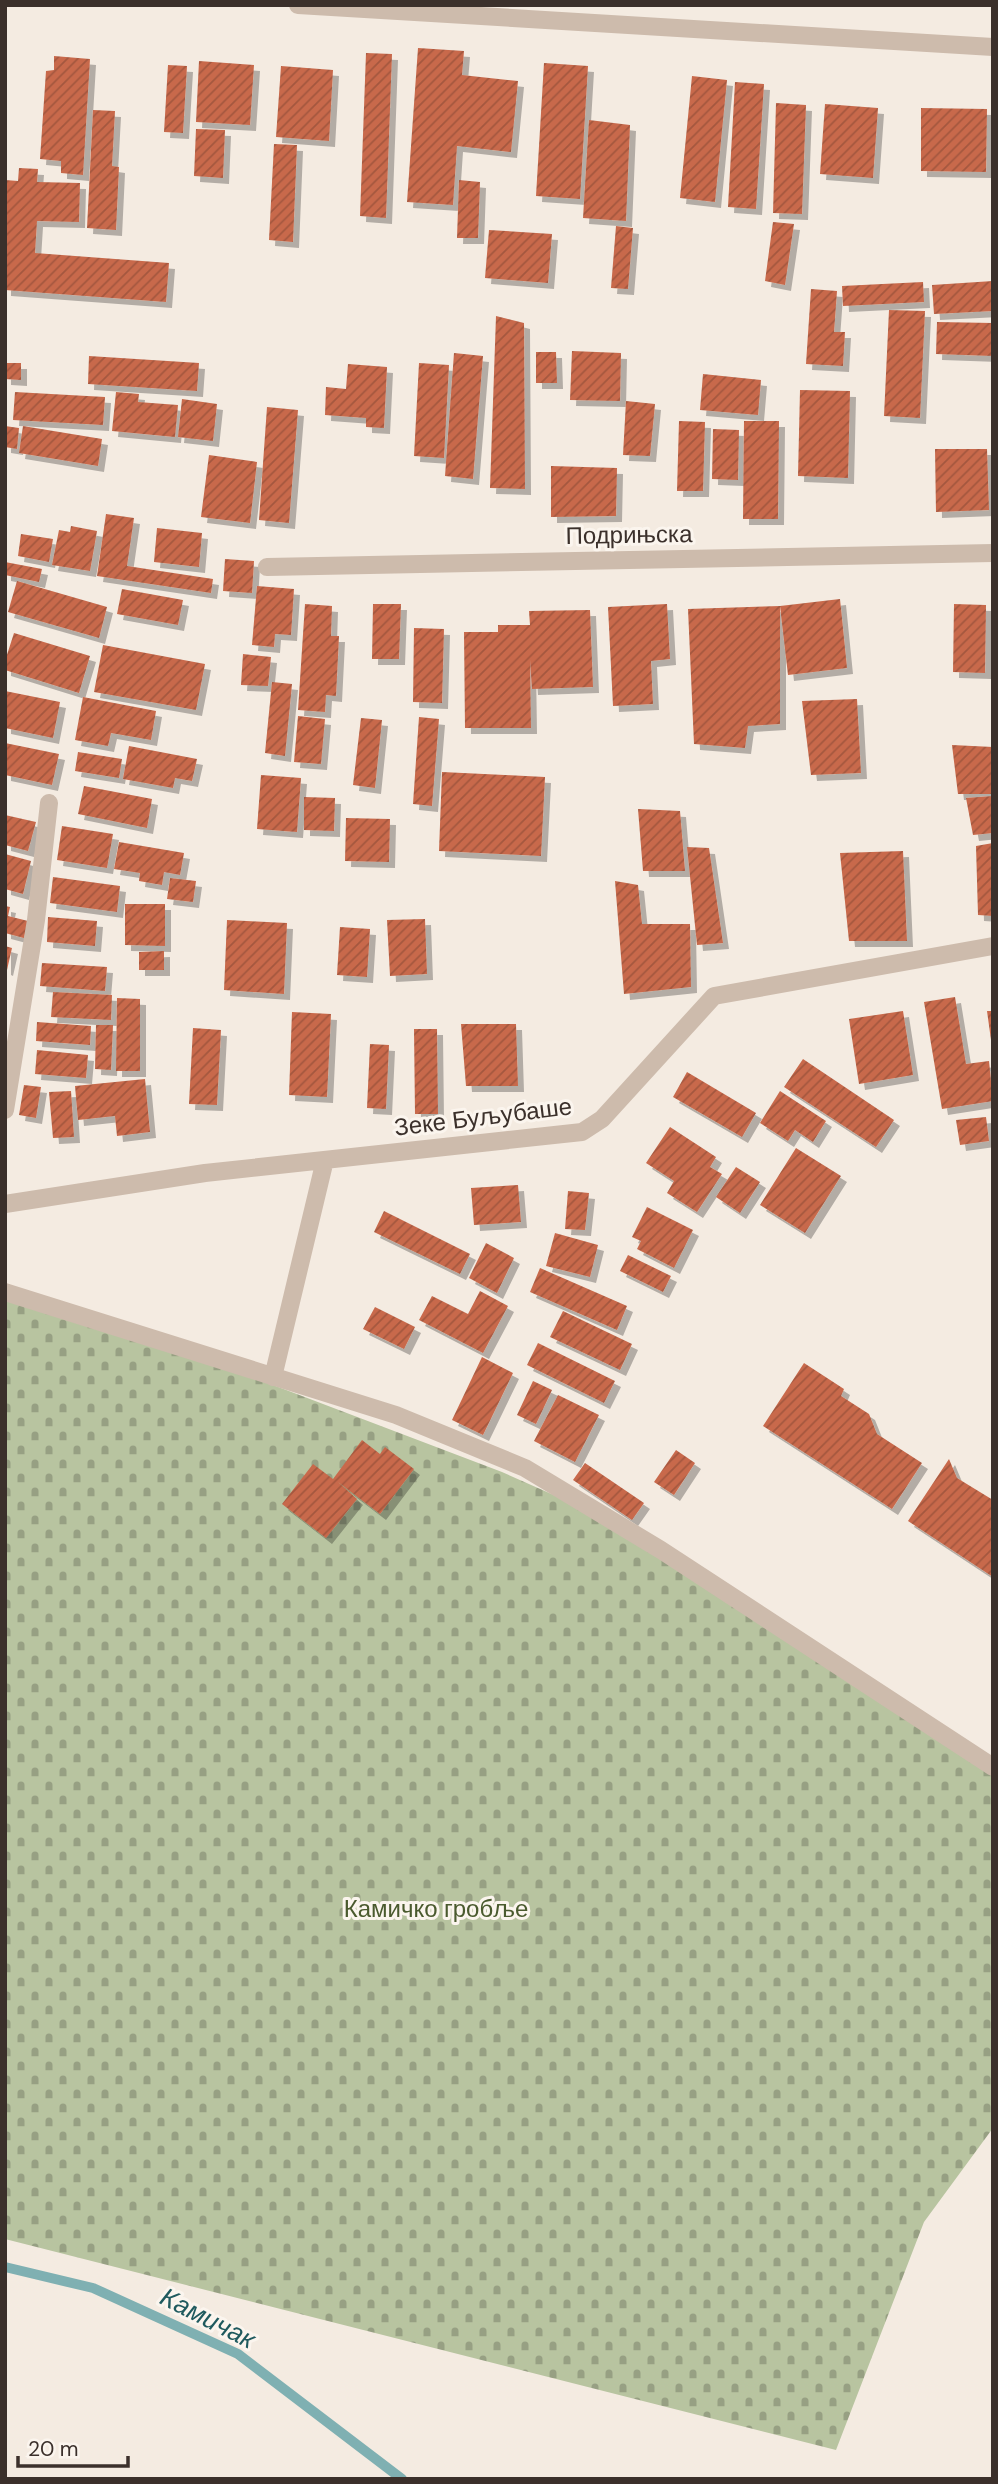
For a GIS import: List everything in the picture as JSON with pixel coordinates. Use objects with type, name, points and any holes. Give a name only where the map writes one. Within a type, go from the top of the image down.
[{"type":"street","points":[[298,5],[993,47]]},
{"type":"street","name":"Подрињска","points":[[267,567],[993,553]]},
{"type":"street","points":[[5,1110],[36,920],[49,803]]},
{"type":"street","name":"Зеке Буљубаше","points":[[5,1204],[205,1173],[582,1132],[602,1119],[715,996],[993,946]]},
{"type":"street","points":[[274,1377],[325,1160]]},
{"type":"street","points":[[5,1292],[396,1415],[524,1468],[662,1550],[993,1767]]},
{"type":"green space","name":"Камичко гробље","points":[[5,1283],[502,1472],[660,1542],[993,1775],[993,2128],[924,2222],[836,2450],[5,2239]]},
{"type":"building","points":[[418,48],[464,51],[462,75],[518,81],[511,152],[457,146],[453,205],[407,202]]},
{"type":"building","points":[[366,53],[392,54],[386,218],[360,216]]},
{"type":"building","points":[[54,56],[90,59],[83,175],[61,173],[61,161],[40,159],[46,71],[54,70]]},
{"type":"building","points":[[199,61],[254,65],[250,125],[196,122]]},
{"type":"building","points":[[544,63],[588,66],[580,199],[536,196]]},
{"type":"building","points":[[168,65],[187,66],[183,133],[164,132]]},
{"type":"building","points":[[281,66],[333,70],[329,141],[276,137]]},
{"type":"building","points":[[692,76],[727,80],[715,202],[680,198]]},
{"type":"building","points":[[735,82],[764,84],[756,209],[728,207]]},
{"type":"building","points":[[776,103],[806,105],[802,214],[773,213]]},
{"type":"building","points":[[825,104],[878,108],[873,178],[820,174]]},
{"type":"building","points":[[921,108],[987,109],[986,172],[921,171]]},
{"type":"building","points":[[93,110],[115,111],[112,166],[119,167],[116,230],[87,228]]},
{"type":"building","points":[[589,120],[630,125],[626,221],[583,218]]},
{"type":"building","points":[[196,129],[225,130],[223,178],[194,176]]},
{"type":"building","points":[[274,144],[297,145],[293,242],[269,240]]},
{"type":"building","points":[[19,168],[38,169],[37,182],[80,183],[79,222],[37,221],[35,253],[169,263],[166,302],[5,290],[5,180],[18,181]]},
{"type":"building","points":[[459,180],[480,182],[478,238],[457,238]]},
{"type":"building","points":[[773,222],[794,224],[785,285],[765,281]]},
{"type":"building","points":[[616,226],[633,228],[628,289],[611,288]]},
{"type":"building","points":[[489,230],[552,234],[548,283],[485,278]]},
{"type":"building","points":[[993,281],[993,311],[934,314],[932,285]]},
{"type":"building","points":[[923,282],[924,302],[843,306],[842,286]]},
{"type":"building","points":[[811,289],[837,291],[834,332],[845,332],[843,366],[806,364]]},
{"type":"building","points":[[889,310],[925,311],[920,418],[884,416]]},
{"type":"building","points":[[496,316],[524,323],[525,489],[490,488]]},
{"type":"building","points":[[937,322],[993,323],[993,356],[936,354]]},
{"type":"building","points":[[572,351],[621,353],[620,401],[570,400]]},
{"type":"building","points":[[536,352],[556,352],[557,383],[536,383]]},
{"type":"building","points":[[454,353],[483,356],[473,479],[445,476]]},
{"type":"building","points":[[89,356],[199,363],[197,391],[88,384]]},
{"type":"building","points":[[5,363],[21,363],[21,380],[5,379]]},
{"type":"building","points":[[419,363],[449,365],[444,458],[414,456]]},
{"type":"building","points":[[348,364],[387,367],[384,428],[366,427],[366,418],[325,415],[326,387],[346,389]]},
{"type":"building","points":[[703,374],[761,380],[758,415],[700,410]]},
{"type":"building","points":[[800,390],[850,391],[848,478],[798,476]]},
{"type":"building","points":[[15,392],[105,397],[103,425],[13,420]]},
{"type":"building","points":[[116,392],[139,394],[138,402],[178,405],[175,437],[112,431]]},
{"type":"building","points":[[182,399],[217,404],[213,441],[178,437]]},
{"type":"building","points":[[626,401],[655,404],[650,456],[623,455]]},
{"type":"building","points":[[267,407],[298,410],[289,523],[259,520]]},
{"type":"building","points":[[679,421],[705,422],[703,491],[677,491]]},
{"type":"building","points":[[744,421],[779,421],[778,519],[743,519]]},
{"type":"building","points":[[5,426],[19,428],[17,449],[5,447]]},
{"type":"building","points":[[23,426],[102,439],[98,466],[19,453]]},
{"type":"building","points":[[713,429],[739,430],[738,480],[712,479]]},
{"type":"building","points":[[935,449],[987,449],[989,510],[936,512]]},
{"type":"building","points":[[209,455],[257,462],[250,523],[201,517]]},
{"type":"building","points":[[551,466],[617,468],[616,516],[551,517]]},
{"type":"building","points":[[106,514],[134,518],[127,566],[213,579],[211,593],[97,576]]},
{"type":"building","points":[[71,526],[97,531],[90,571],[52,565],[59,530],[70,532]]},
{"type":"building","points":[[157,528],[202,533],[199,567],[154,562]]},
{"type":"building","points":[[21,534],[53,539],[49,562],[18,556]]},
{"type":"building","points":[[225,559],[254,561],[252,593],[223,591]]},
{"type":"building","points":[[5,562],[42,569],[39,582],[5,575]]},
{"type":"building","points":[[17,581],[107,607],[99,638],[8,612]]},
{"type":"building","points":[[257,586],[294,589],[291,635],[275,634],[274,647],[252,645]]},
{"type":"building","points":[[122,589],[183,600],[178,625],[117,614]]},
{"type":"building","points":[[840,599],[847,668],[788,675],[780,606]]},
{"type":"building","points":[[305,604],[332,606],[331,636],[339,636],[336,696],[326,695],[325,712],[298,710]]},
{"type":"building","points":[[373,604],[401,604],[399,659],[372,659]]},
{"type":"building","points":[[667,604],[670,659],[651,661],[653,704],[613,706],[608,607]]},
{"type":"building","points":[[954,604],[986,605],[985,673],[953,672]]},
{"type":"building","points":[[780,606],[780,724],[748,726],[745,748],[694,744],[688,609]]},
{"type":"building","points":[[590,610],[593,687],[532,689],[530,660],[531,728],[465,728],[464,632],[498,632],[498,625],[530,625],[529,611]]},
{"type":"building","points":[[414,628],[444,629],[442,703],[413,702]]},
{"type":"building","points":[[14,633],[90,656],[79,693],[5,670],[5,661]]},
{"type":"building","points":[[103,645],[205,664],[196,710],[94,692]]},
{"type":"building","points":[[243,654],[271,657],[268,686],[241,685]]},
{"type":"building","points":[[272,682],[292,684],[285,756],[265,753]]},
{"type":"building","points":[[5,691],[60,702],[53,738],[5,728]]},
{"type":"building","points":[[83,697],[156,711],[151,740],[111,733],[108,746],[75,740]]},
{"type":"building","points":[[857,699],[861,773],[811,775],[802,701]]},
{"type":"building","points":[[298,716],[325,719],[321,764],[294,762]]},
{"type":"building","points":[[419,717],[439,719],[432,806],[413,804]]},
{"type":"building","points":[[361,718],[382,720],[375,788],[353,785]]},
{"type":"building","points":[[5,743],[59,754],[52,785],[5,775]]},
{"type":"building","points":[[952,745],[993,747],[993,794],[958,794]]},
{"type":"building","points":[[129,746],[197,759],[192,781],[175,778],[173,788],[123,779]]},
{"type":"building","points":[[78,752],[122,759],[119,778],[75,771]]},
{"type":"building","points":[[442,772],[545,777],[541,856],[439,851]]},
{"type":"building","points":[[261,775],[301,778],[297,832],[257,829]]},
{"type":"building","points":[[84,786],[152,799],[147,828],[78,814]]},
{"type":"building","points":[[993,796],[993,833],[973,835],[966,798]]},
{"type":"building","points":[[304,797],[335,798],[334,831],[304,830]]},
{"type":"building","points":[[638,809],[680,811],[685,871],[643,871]]},
{"type":"building","points":[[5,815],[36,822],[28,851],[5,845]]},
{"type":"building","points":[[346,818],[390,819],[389,862],[345,861]]},
{"type":"building","points":[[62,826],[113,834],[107,868],[57,860]]},
{"type":"building","points":[[119,842],[184,853],[180,875],[164,872],[162,885],[139,881],[140,873],[114,869]]},
{"type":"building","points":[[993,843],[993,916],[978,915],[976,846]]},
{"type":"building","points":[[687,847],[709,848],[723,943],[697,945]]},
{"type":"building","points":[[903,851],[907,941],[849,941],[840,853]]},
{"type":"building","points":[[5,854],[31,861],[23,894],[5,889]]},
{"type":"building","points":[[53,877],[120,886],[117,912],[50,903]]},
{"type":"building","points":[[170,878],[196,881],[193,902],[167,899]]},
{"type":"building","points":[[615,881],[638,885],[642,924],[690,924],[691,987],[624,994]]},
{"type":"building","points":[[125,904],[165,904],[165,946],[125,945]]},
{"type":"building","points":[[5,906],[10,907],[8,916],[28,921],[24,938],[5,933]]},
{"type":"building","points":[[48,917],[97,921],[95,946],[47,942]]},
{"type":"building","points":[[425,919],[427,974],[390,976],[387,920]]},
{"type":"building","points":[[227,920],[287,923],[284,994],[224,990]]},
{"type":"building","points":[[340,927],[370,929],[367,977],[337,975]]},
{"type":"building","points":[[5,946],[12,948],[7,970],[5,969]]},
{"type":"building","points":[[164,951],[164,970],[139,970],[139,952]]},
{"type":"building","points":[[42,963],[107,967],[105,991],[40,986]]},
{"type":"building","points":[[53,992],[112,995],[111,1020],[51,1017]]},
{"type":"building","points":[[955,997],[966,1064],[989,1061],[993,1101],[942,1109],[924,1002]]},
{"type":"building","points":[[117,998],[140,999],[140,1071],[116,1071]]},
{"type":"building","points":[[903,1011],[913,1075],[859,1084],[849,1019]]},
{"type":"building","points":[[987,1011],[993,1011],[993,1040],[991,1040]]},
{"type":"building","points":[[292,1012],[331,1014],[327,1097],[289,1095]]},
{"type":"building","points":[[37,1022],[91,1026],[90,1045],[36,1041]]},
{"type":"building","points":[[461,1024],[516,1024],[518,1086],[466,1086]]},
{"type":"building","points":[[96,1025],[113,1025],[111,1070],[95,1069]]},
{"type":"building","points":[[193,1028],[221,1030],[217,1105],[189,1104]]},
{"type":"building","points":[[414,1029],[437,1029],[438,1114],[415,1114]]},
{"type":"building","points":[[370,1044],[389,1045],[386,1109],[367,1108]]},
{"type":"building","points":[[37,1050],[88,1055],[86,1078],[35,1074]]},
{"type":"building","points":[[803,1059],[894,1120],[876,1147],[784,1087]]},
{"type":"building","points":[[687,1072],[756,1113],[742,1137],[673,1097]]},
{"type":"building","points":[[145,1079],[150,1132],[117,1136],[115,1116],[78,1120],[75,1086]]},
{"type":"building","points":[[24,1085],[41,1087],[36,1118],[19,1115]]},
{"type":"building","points":[[71,1091],[74,1137],[53,1138],[49,1092]]},
{"type":"building","points":[[780,1091],[826,1121],[813,1142],[795,1130],[788,1141],[760,1123]]},
{"type":"building","points":[[986,1117],[989,1141],[960,1145],[956,1120]]},
{"type":"building","points":[[670,1127],[716,1157],[710,1167],[722,1174],[697,1212],[667,1193],[674,1181],[646,1163]]},
{"type":"building","points":[[796,1148],[841,1176],[805,1233],[760,1205]]},
{"type":"building","points":[[736,1167],[760,1182],[740,1213],[716,1197]]},
{"type":"building","points":[[518,1185],[521,1222],[474,1225],[471,1188]]},
{"type":"building","points":[[568,1191],[589,1193],[585,1230],[565,1229]]},
{"type":"building","points":[[647,1207],[693,1230],[674,1268],[637,1249],[641,1241],[632,1237]]},
{"type":"building","points":[[384,1211],[470,1254],[460,1274],[374,1232]]},
{"type":"building","points":[[555,1233],[598,1245],[590,1277],[546,1266]]},
{"type":"building","points":[[486,1243],[514,1258],[497,1293],[469,1278]]},
{"type":"building","points":[[628,1255],[671,1276],[663,1292],[620,1271]]},
{"type":"building","points":[[540,1268],[627,1306],[617,1330],[530,1292]]},
{"type":"building","points":[[480,1291],[508,1306],[483,1353],[419,1320],[432,1296],[468,1314]]},
{"type":"building","points":[[375,1307],[415,1327],[404,1349],[363,1329]]},
{"type":"building","points":[[563,1311],[632,1344],[620,1370],[550,1337]]},
{"type":"building","points":[[538,1343],[615,1381],[604,1403],[527,1365]]},
{"type":"building","points":[[482,1357],[513,1373],[483,1435],[452,1420]]},
{"type":"building","points":[[804,1363],[844,1389],[841,1396],[869,1414],[877,1434],[922,1463],[892,1509],[763,1426]]},
{"type":"building","points":[[533,1381],[552,1390],[536,1424],[517,1415]]},
{"type":"building","points":[[558,1395],[599,1415],[575,1462],[534,1441]]},
{"type":"building","points":[[362,1440],[380,1454],[385,1447],[414,1469],[380,1514],[338,1482],[357,1499],[326,1538],[282,1504],[313,1464],[333,1479]]},
{"type":"building","points":[[676,1450],[695,1463],[674,1495],[654,1482]]},
{"type":"building","points":[[949,1459],[957,1478],[993,1500],[993,1577],[908,1521]]},
{"type":"building","points":[[585,1463],[644,1503],[632,1520],[573,1480]]},
{"type":"waterway","name":"Камичак","points":[[5,2267],[93,2288],[238,2354],[402,2479]]}]
